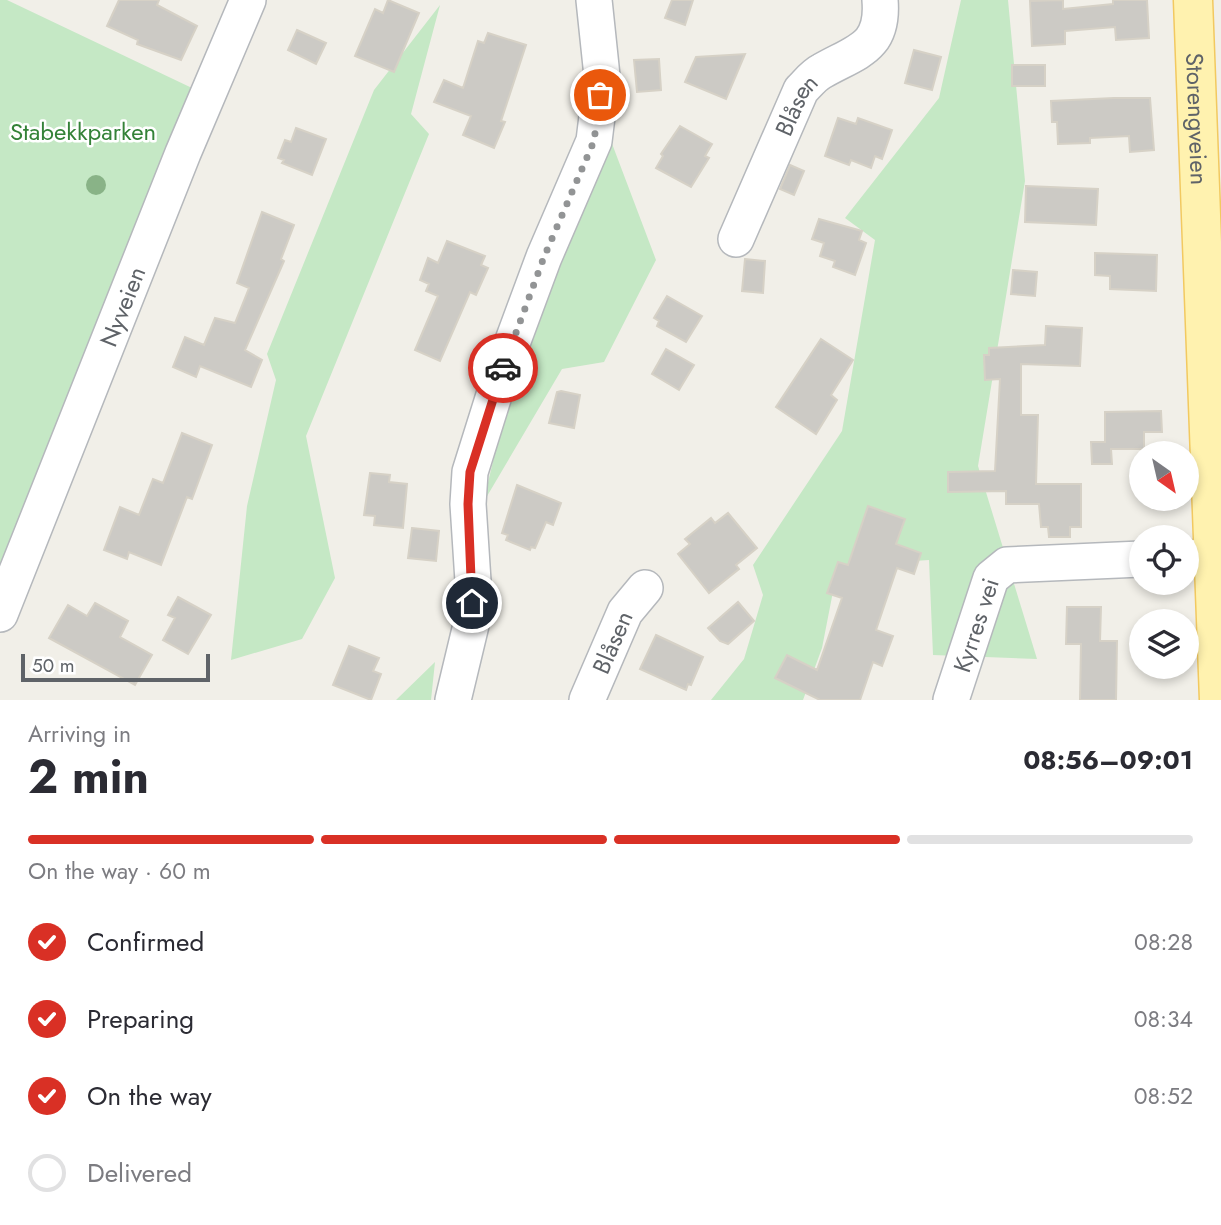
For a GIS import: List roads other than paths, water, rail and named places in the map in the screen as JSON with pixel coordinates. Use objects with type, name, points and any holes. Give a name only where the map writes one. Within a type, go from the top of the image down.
[{"type":"main road","name":"Storengveien","points":[[1193,0],[1215,455],[1199,557],[1219,700]]},
{"type":"street","name":"Nyveien","points":[[0,614],[164,199],[248,0]]},
{"type":"street","points":[[453,700],[471,625],[473,582],[468,504],[470,472],[501,373],[544,257],[594,141],[601,75],[594,0]]},
{"type":"street","name":"Blåsen","points":[[736,239],[802,90],[819,72],[865,49],[877,35],[881,15],[880,0]]},
{"type":"street","name":"Kyrres vei","points":[[951,700],[991,578],[1007,565],[1129,560]]},
{"type":"street","name":"Blåsen","points":[[587,700],[625,612],[645,589]]},
{"type":"park label","name":"Stabekkparken","points":[[83,131]]}]
